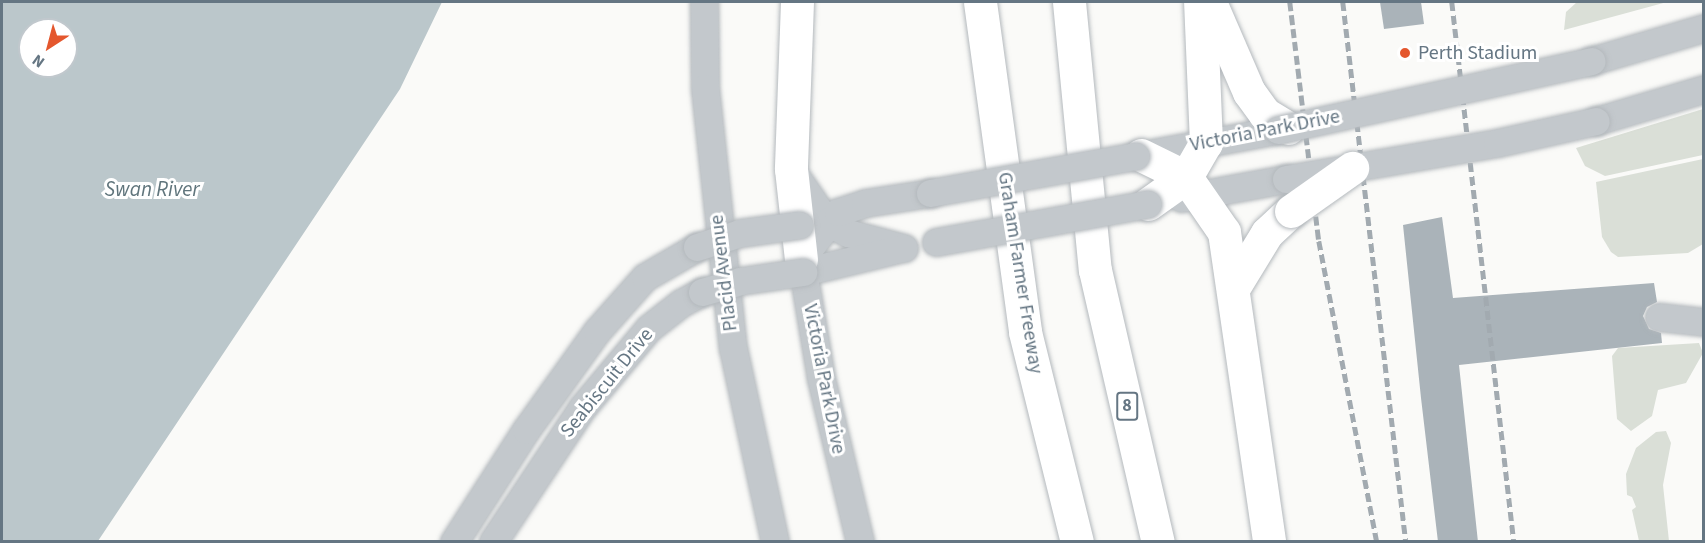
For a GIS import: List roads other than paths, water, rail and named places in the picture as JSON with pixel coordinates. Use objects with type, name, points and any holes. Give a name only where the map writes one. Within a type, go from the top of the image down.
[{"type":"highway","points":[[797,2],[790,169],[813,224],[802,265]]},
{"type":"highway","name":"Graham Farmer Freeway","points":[[980,2],[1025,332],[1077,542]]},
{"type":"highway","name":"8","points":[[1069,2],[1095,270],[1158,542]]},
{"type":"highway","points":[[1193,186],[1206,143],[1200,2]]},
{"type":"highway","points":[[1210,2],[1249,92],[1265,114],[1280,126]]},
{"type":"highway","points":[[1141,155],[1193,186],[1224,232],[1269,542]]},
{"type":"highway","points":[[1233,287],[1289,195],[1352,168]]},
{"type":"highway","points":[[1149,204],[1193,186]]},
{"type":"street","name":"Placid Avenue","points":[[704,2],[705,88],[733,348],[775,542]]},
{"type":"street","name":"Victoria Park Drive","points":[[813,224],[865,203],[1206,143],[1280,126],[1489,87],[1591,61],[1704,28]]},
{"type":"street","points":[[1352,168],[1497,143],[1596,121],[1704,89]]},
{"type":"street","points":[[1193,186],[1289,195]]},
{"type":"street","points":[[813,224],[904,248],[1149,204]]},
{"type":"street","name":"Seabiscuit Drive","points":[[454,542],[597,331],[645,277],[697,247],[740,233],[813,224]]},
{"type":"street","name":"Seabiscuit Drive","points":[[493,542],[582,408],[649,328],[681,303],[702,292],[802,265],[904,248]]},
{"type":"street","name":"Victoria Park Drive","points":[[802,265],[821,378],[860,542]]},
{"type":"street","points":[[1659,316],[1704,322]]},
{"type":"water","name":"Swan River","points":[[2,2],[442,2],[400,89],[98,541],[2,541]]},
{"type":"railway","points":[[1290,2],[1319,241],[1377,542]]},
{"type":"railway","points":[[1343,2],[1406,542]]},
{"type":"railway","points":[[1452,2],[1514,542]]},
{"type":"place","name":"Perth Stadium","points":[[1405,53]]}]
